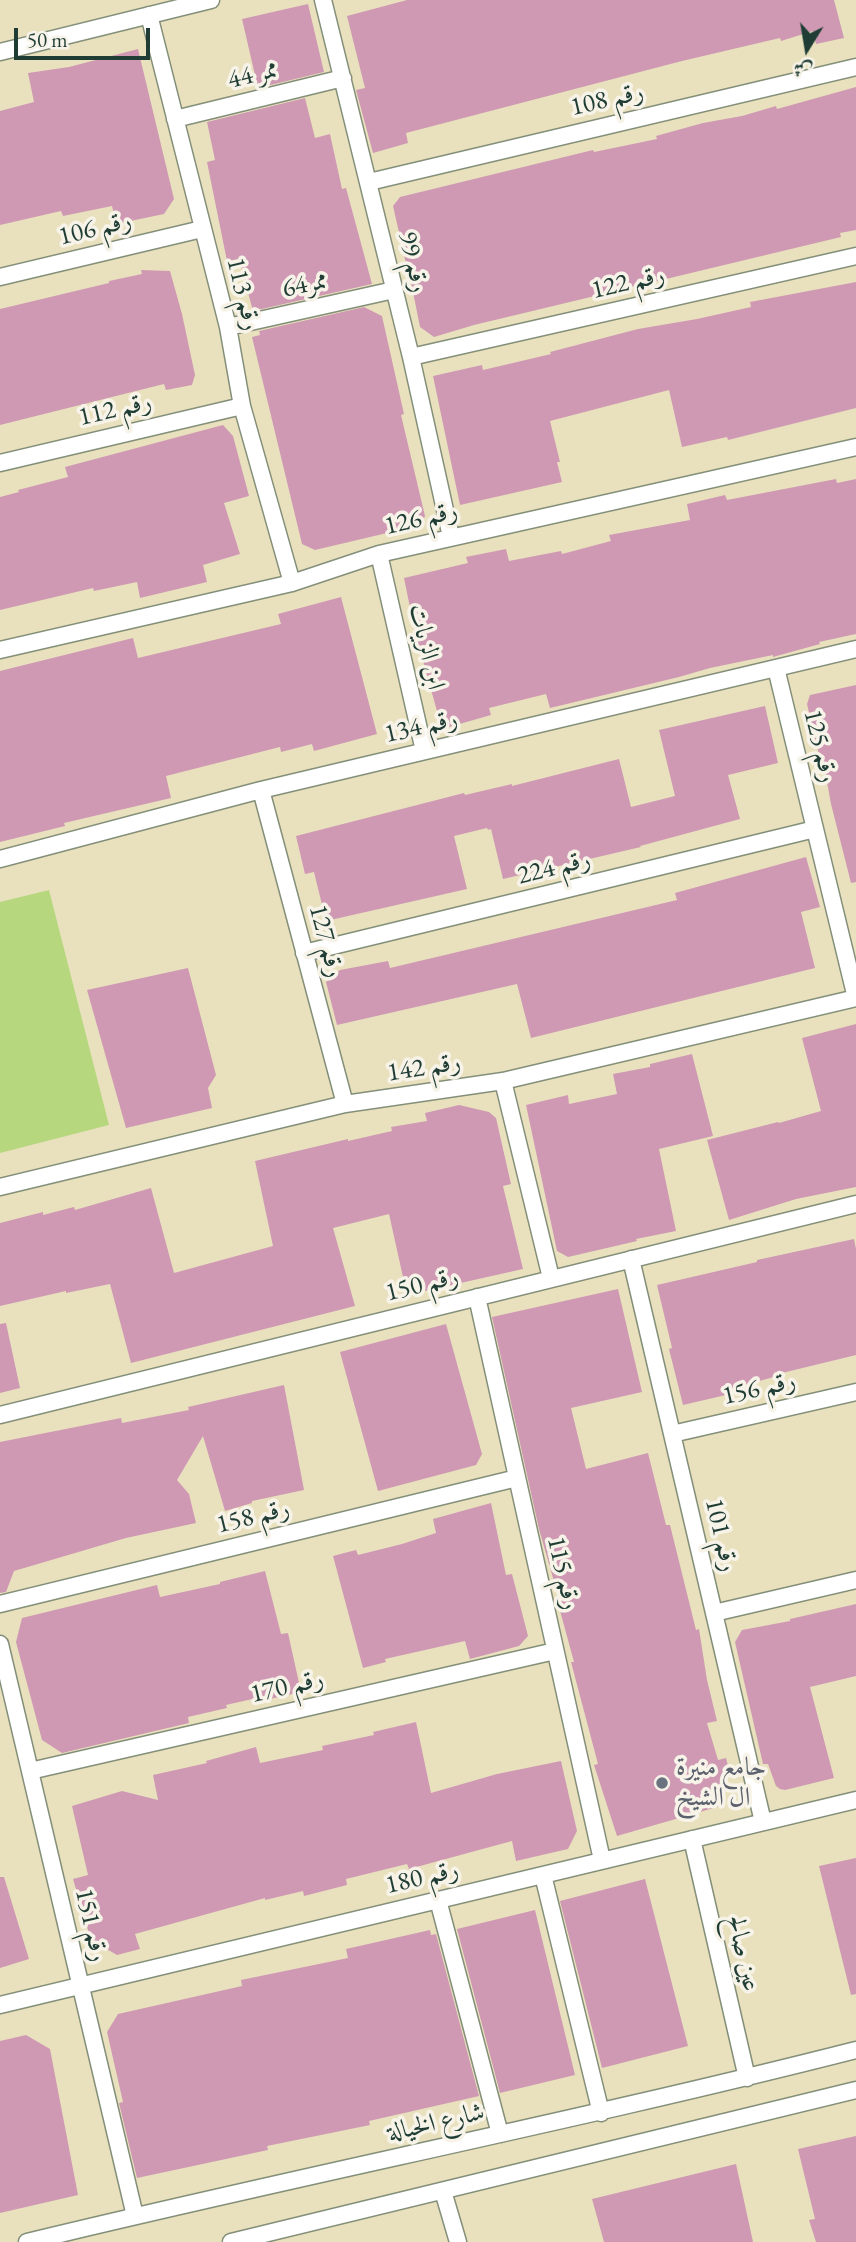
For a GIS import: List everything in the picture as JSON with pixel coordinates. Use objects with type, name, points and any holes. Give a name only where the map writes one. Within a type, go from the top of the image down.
[{"type":"street","points":[[0,52],[211,0]]},
{"type":"street","name":"رقم 99","points":[[323,0],[411,357],[451,537]]},
{"type":"street","name":"رقم 113","points":[[149,15],[228,327],[242,406],[292,583]]},
{"type":"street","name":"رقم 108","points":[[369,182],[856,67]]},
{"type":"street","name":"ممر 44","points":[[175,119],[343,78]]},
{"type":"street","name":"رقم 106","points":[[0,278],[202,229]]},
{"type":"street","name":"رقم 122","points":[[411,357],[856,256]]},
{"type":"street","name":"ممر64","points":[[228,327],[394,290]]},
{"type":"street","name":"رقم 112","points":[[0,463],[242,406]]},
{"type":"street","name":"رقم 126","points":[[0,650],[292,583],[379,554],[856,447]]},
{"type":"street","name":"ابن الزيات","points":[[379,554],[424,751]]},
{"type":"street","name":"رقم 134","points":[[0,859],[261,790],[856,649]]},
{"type":"street","name":"رقم 125","points":[[776,668],[856,998]]},
{"type":"street","name":"رقم 127","points":[[261,790],[345,1104]]},
{"type":"street","name":"رقم 224","points":[[304,953],[815,830]]},
{"type":"street","name":"رقم 142","points":[[0,1187],[345,1104],[503,1081],[856,998]]},
{"type":"street","points":[[503,1081],[551,1278]]},
{"type":"street","name":"رقم 150","points":[[0,1415],[856,1204]]},
{"type":"street","name":"رقم 101","points":[[631,1259],[763,1822]]},
{"type":"street","name":"رقم 115","points":[[477,1297],[602,1860]]},
{"type":"street","name":"رقم 156","points":[[672,1434],[856,1392]]},
{"type":"street","name":"رقم 158","points":[[0,1604],[517,1478]]},
{"type":"street","points":[[714,1613],[856,1580]]},
{"type":"street","name":"رقم 151","points":[[0,1644],[135,2216]]},
{"type":"street","name":"رقم 170","points":[[30,1770],[555,1651]]},
{"type":"street","name":"رقم 180","points":[[0,2005],[856,1800]]},
{"type":"street","name":"عين صالح","points":[[692,1839],[747,2078]]},
{"type":"street","points":[[543,1875],[601,2113]]},
{"type":"street","points":[[438,1900],[500,2134]]},
{"type":"street","name":"شارع الخيالة","points":[[27,2242],[601,2113],[856,2050]]},
{"type":"street","points":[[231,2242],[856,2090]]},
{"type":"street","points":[[443,2190],[458,2242]]},
{"type":"green space","points":[[49,890],[109,1125],[0,1153],[0,902]]},
{"type":"building","points":[[407,0],[834,0],[844,38],[816,44],[813,31],[781,41],[780,38],[682,61],[406,133],[408,143],[373,153],[356,90],[365,88],[347,16]]},
{"type":"building","points":[[308,4],[324,72],[258,88],[242,19]]},
{"type":"building","points":[[138,49],[174,199],[164,214],[116,224],[112,206],[63,216],[61,211],[0,225],[0,111],[34,102],[28,73],[69,67]]},
{"type":"building","points":[[856,87],[856,230],[840,233],[841,237],[474,325],[434,337],[420,327],[393,206],[400,197],[593,150],[594,152],[657,139],[656,136],[703,123],[776,106],[777,109]]},
{"type":"building","points":[[305,98],[315,138],[330,134],[342,189],[346,188],[372,284],[253,311],[239,259],[227,261],[207,162],[215,160],[207,122]]},
{"type":"building","points":[[141,270],[170,271],[195,375],[192,385],[166,390],[164,384],[0,425],[0,309],[142,274]]},
{"type":"building","points":[[856,282],[856,408],[728,440],[727,437],[682,447],[669,390],[550,421],[562,482],[460,505],[433,376],[482,365],[483,370],[638,329],[751,307],[750,302]]},
{"type":"building","points":[[364,307],[382,316],[404,414],[401,415],[425,516],[421,525],[315,550],[302,544],[252,337],[260,335],[259,331]]},
{"type":"building","points":[[223,425],[233,436],[249,496],[224,503],[240,554],[203,565],[207,582],[140,598],[137,582],[94,591],[93,588],[0,610],[0,497],[68,477],[65,467]]},
{"type":"building","points":[[836,479],[837,483],[856,479],[856,634],[819,642],[820,644],[773,657],[710,668],[550,708],[546,694],[489,708],[491,715],[442,729],[415,632],[404,578],[468,563],[466,557],[506,549],[509,561],[561,551],[562,554],[611,541],[609,535],[690,520],[687,504],[725,495],[727,500]]},
{"type":"building","points":[[341,597],[377,734],[314,751],[312,744],[281,752],[280,747],[166,776],[171,798],[64,823],[65,826],[0,842],[0,671],[133,638],[138,658],[281,624],[278,614]]},
{"type":"building","points":[[856,685],[856,882],[851,883],[831,804],[822,754],[819,755],[807,704],[810,695]]},
{"type":"building","points":[[765,706],[778,763],[728,775],[740,819],[641,847],[503,879],[491,829],[454,836],[467,889],[326,921],[314,872],[305,874],[296,836],[464,793],[465,795],[512,786],[619,759],[631,807],[675,796],[659,730]]},
{"type":"building","points":[[806,857],[820,907],[801,912],[815,968],[531,1038],[517,984],[337,1025],[326,982],[340,970],[388,961],[390,968],[677,900],[675,893]]},
{"type":"building","points":[[188,968],[216,1075],[208,1088],[212,1108],[126,1128],[87,990]]},
{"type":"building","points":[[856,1024],[856,1187],[796,1199],[729,1220],[707,1140],[821,1111],[802,1038]]},
{"type":"building","points":[[692,1054],[713,1136],[659,1149],[676,1231],[568,1257],[557,1251],[526,1105],[568,1095],[569,1104],[617,1094],[613,1074],[650,1067],[650,1064]]},
{"type":"building","points":[[459,1105],[489,1112],[496,1118],[511,1184],[503,1186],[523,1269],[407,1295],[389,1214],[333,1228],[355,1306],[131,1363],[110,1284],[0,1306],[0,1223],[43,1212],[43,1215],[74,1207],[75,1210],[151,1188],[174,1273],[273,1246],[255,1161],[392,1131],[391,1127],[427,1121],[425,1113]]},
{"type":"building","points":[[854,1239],[856,1355],[778,1374],[725,1390],[726,1395],[683,1405],[657,1285]]},
{"type":"building","points":[[618,1289],[642,1392],[571,1408],[586,1469],[648,1453],[666,1525],[670,1525],[696,1630],[699,1629],[717,1721],[707,1723],[718,1760],[726,1758],[730,1774],[721,1776],[725,1789],[724,1805],[617,1836],[594,1765],[598,1764],[571,1662],[574,1662],[559,1607],[561,1606],[539,1529],[492,1317]]},
{"type":"building","points":[[6,1323],[20,1388],[0,1393],[0,1324]]},
{"type":"building","points":[[446,1324],[482,1454],[476,1465],[378,1491],[340,1352]]},
{"type":"building","points":[[284,1385],[304,1490],[252,1501],[225,1511],[203,1436],[177,1480],[189,1494],[196,1523],[126,1538],[14,1571],[6,1592],[0,1593],[0,1442],[121,1418],[122,1423],[189,1410],[188,1407]]},
{"type":"building","points":[[491,1503],[506,1575],[512,1574],[528,1636],[519,1646],[470,1659],[465,1641],[385,1659],[386,1662],[363,1668],[333,1556],[356,1550],[358,1555],[436,1533],[433,1519]]},
{"type":"building","points":[[265,1571],[281,1634],[288,1633],[301,1692],[270,1699],[270,1695],[226,1705],[227,1708],[188,1717],[189,1723],[62,1753],[42,1740],[16,1642],[22,1618],[157,1585],[160,1597]]},
{"type":"building","points":[[856,1604],[856,1676],[810,1687],[834,1778],[780,1789],[776,1786],[768,1764],[763,1764],[735,1642],[742,1630]]},
{"type":"building","points":[[416,1722],[431,1793],[497,1774],[561,1761],[577,1831],[568,1849],[516,1861],[512,1841],[409,1869],[407,1864],[346,1879],[347,1885],[304,1896],[303,1891],[265,1898],[135,1934],[140,1949],[117,1955],[91,1940],[73,1879],[88,1875],[72,1806],[122,1791],[158,1800],[153,1775],[207,1763],[206,1761],[256,1747],[260,1763],[323,1750],[322,1746],[374,1735],[373,1732]]},
{"type":"building","points":[[856,1858],[856,1994],[851,1995],[819,1866]]},
{"type":"building","points":[[0,1877],[4,1877],[29,1959],[0,1968]]},
{"type":"building","points":[[645,1879],[688,2046],[602,2068],[560,1901]]},
{"type":"building","points":[[535,1910],[575,2075],[500,2093],[457,1929]]},
{"type":"building","points":[[430,1930],[431,1935],[436,1934],[479,2096],[369,2121],[370,2125],[267,2146],[268,2150],[137,2178],[119,2103],[123,2102],[107,2032],[118,2014],[242,1986],[241,1980],[348,1958],[346,1949]]},
{"type":"building","points":[[26,2035],[50,2049],[78,2195],[0,2213],[0,2041]]},
{"type":"building","points":[[856,2136],[856,2242],[816,2242],[809,2220],[815,2219],[798,2149]]},
{"type":"building","points":[[736,2164],[753,2242],[604,2242],[592,2199]]},
{"type":"place","name":"جامع منيرة ال الشيخ","points":[[662,1783]]}]
